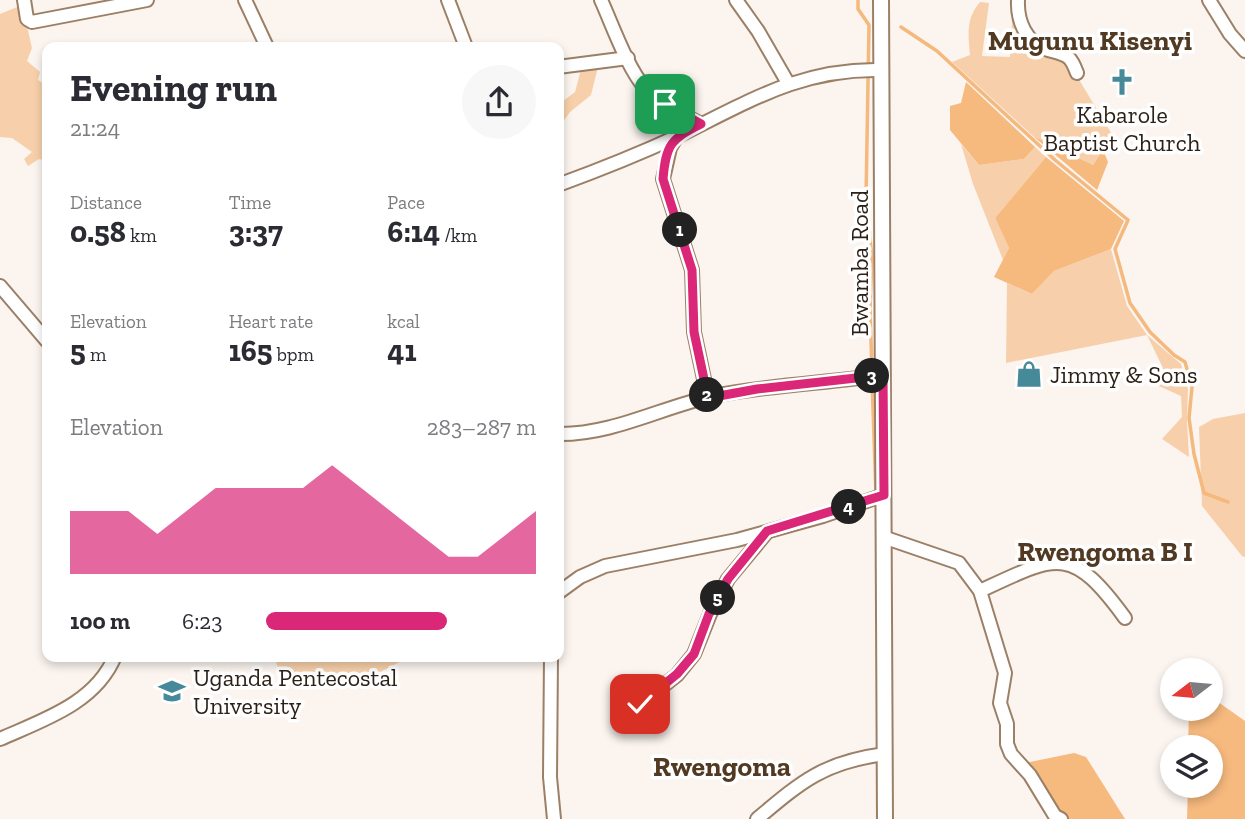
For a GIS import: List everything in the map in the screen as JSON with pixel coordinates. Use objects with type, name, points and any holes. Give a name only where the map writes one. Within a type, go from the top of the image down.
[{"type":"main road","name":"Bwamba Road","points":[[881,0],[885,819]]},
{"type":"street","points":[[24,0],[27,19],[32,22],[147,0]]},
{"type":"street","points":[[245,0],[265,42]]},
{"type":"street","points":[[448,0],[464,42]]},
{"type":"street","points":[[601,0],[645,88],[665,104],[701,124]]},
{"type":"street","points":[[736,0],[758,31],[788,83]]},
{"type":"street","points":[[1018,0],[1017,13],[1030,40],[1045,50],[1065,55],[1072,61],[1077,73]]},
{"type":"street","points":[[1209,0],[1230,34],[1245,51]]},
{"type":"street","points":[[564,66],[628,58]]},
{"type":"street","points":[[564,183],[677,136],[788,83],[829,73],[881,70]]},
{"type":"street","points":[[677,136],[670,148],[663,179],[692,270],[694,332],[708,398]]},
{"type":"street","points":[[0,286],[42,335]]},
{"type":"street","points":[[564,433],[600,430],[708,398],[757,389],[883,375]]},
{"type":"street","points":[[564,589],[580,577],[604,566],[723,543],[884,495]]},
{"type":"street","points":[[640,704],[677,674],[694,654],[709,614],[728,579],[767,531]]},
{"type":"street","points":[[883,537],[959,564],[981,591],[1004,673],[1000,703],[1007,724],[1007,744],[1011,754],[1030,775],[1055,816],[1061,819]]},
{"type":"street","points":[[981,591],[1025,570],[1063,562],[1080,567],[1125,618]]},
{"type":"street","points":[[0,739],[81,699],[107,672],[112,662]]},
{"type":"street","points":[[551,662],[551,777],[554,819]]},
{"type":"street","points":[[757,819],[815,774],[849,760],[885,754]]},
{"type":"shaded area","points":[[980,2],[989,3],[982,56],[1010,57],[1013,5],[1039,45],[1058,51],[1078,78],[1113,136],[1093,165],[1033,136],[952,62],[970,55],[970,20]]},
{"type":"shaded area","points":[[22,5],[32,48],[27,61],[40,72],[38,80],[42,82],[42,160],[28,166],[24,159],[32,152],[12,138],[0,137],[0,14]]},
{"type":"shaded area","points":[[583,62],[598,67],[591,95],[564,120],[564,100],[575,92]]},
{"type":"shaded area","points":[[966,82],[1035,147],[1024,159],[979,165],[950,130],[950,106],[961,103]]},
{"type":"shaded area","points":[[1033,136],[1093,165],[1103,150],[1108,162],[1097,190]]},
{"type":"shaded area","points":[[961,144],[979,165],[1024,159],[1035,147],[1046,157],[995,218],[1009,248],[1003,260],[973,184]]},
{"type":"shaded area","points":[[1046,157],[1124,221],[1111,249],[1054,271],[1032,294],[994,277],[1009,248],[995,218]]},
{"type":"shaded area","points":[[1111,249],[1127,306],[1147,335],[1006,363],[1007,283],[1032,294],[1054,271]]},
{"type":"shaded area","points":[[1147,335],[1181,364],[1188,389],[1189,457],[1162,439],[1182,417],[1181,396],[1159,386],[1162,366]]},
{"type":"shaded area","points":[[1245,413],[1245,557],[1202,506],[1199,427],[1213,419]]},
{"type":"shaded area","points":[[276,662],[399,662],[359,683],[281,676]]},
{"type":"shaded area","points":[[1223,705],[1245,721],[1245,819],[1187,819],[1188,798],[1223,798],[1223,735],[1188,735],[1189,721],[1223,721]]},
{"type":"shaded area","points":[[1074,753],[1086,757],[1125,819],[1059,819],[1025,763]]},
{"type":"waterway","points":[[858,0],[858,9],[869,25],[866,198],[872,258],[872,373]]},
{"type":"waterway","points":[[901,27],[937,51],[1055,160],[1128,220],[1115,249],[1130,303],[1150,332],[1185,362],[1192,387],[1189,418],[1194,454],[1204,493],[1228,502]]},
{"type":"waterway","points":[[872,380],[876,495]]},
{"type":"place","name":"Kabarole Baptist Church","points":[[1122,82]]},
{"type":"place","name":"Jimmy & Sons","points":[[1029,374]]},
{"type":"place","name":"Uganda Pentecostal University","points":[[172,691]]},
{"type":"district","name":"Mugunu Kisenyi","points":[[1090,40]]},
{"type":"district","name":"Rwengoma B I","points":[[1105,551]]},
{"type":"district","name":"Rwengoma","points":[[722,766]]},
{"type":"route","points":[[640,704],[677,674],[694,654],[709,614],[728,579],[767,531],[823,516],[884,495],[883,375],[757,389],[708,398],[694,332],[692,270],[663,179],[672,141],[701,124],[665,104]]}]
